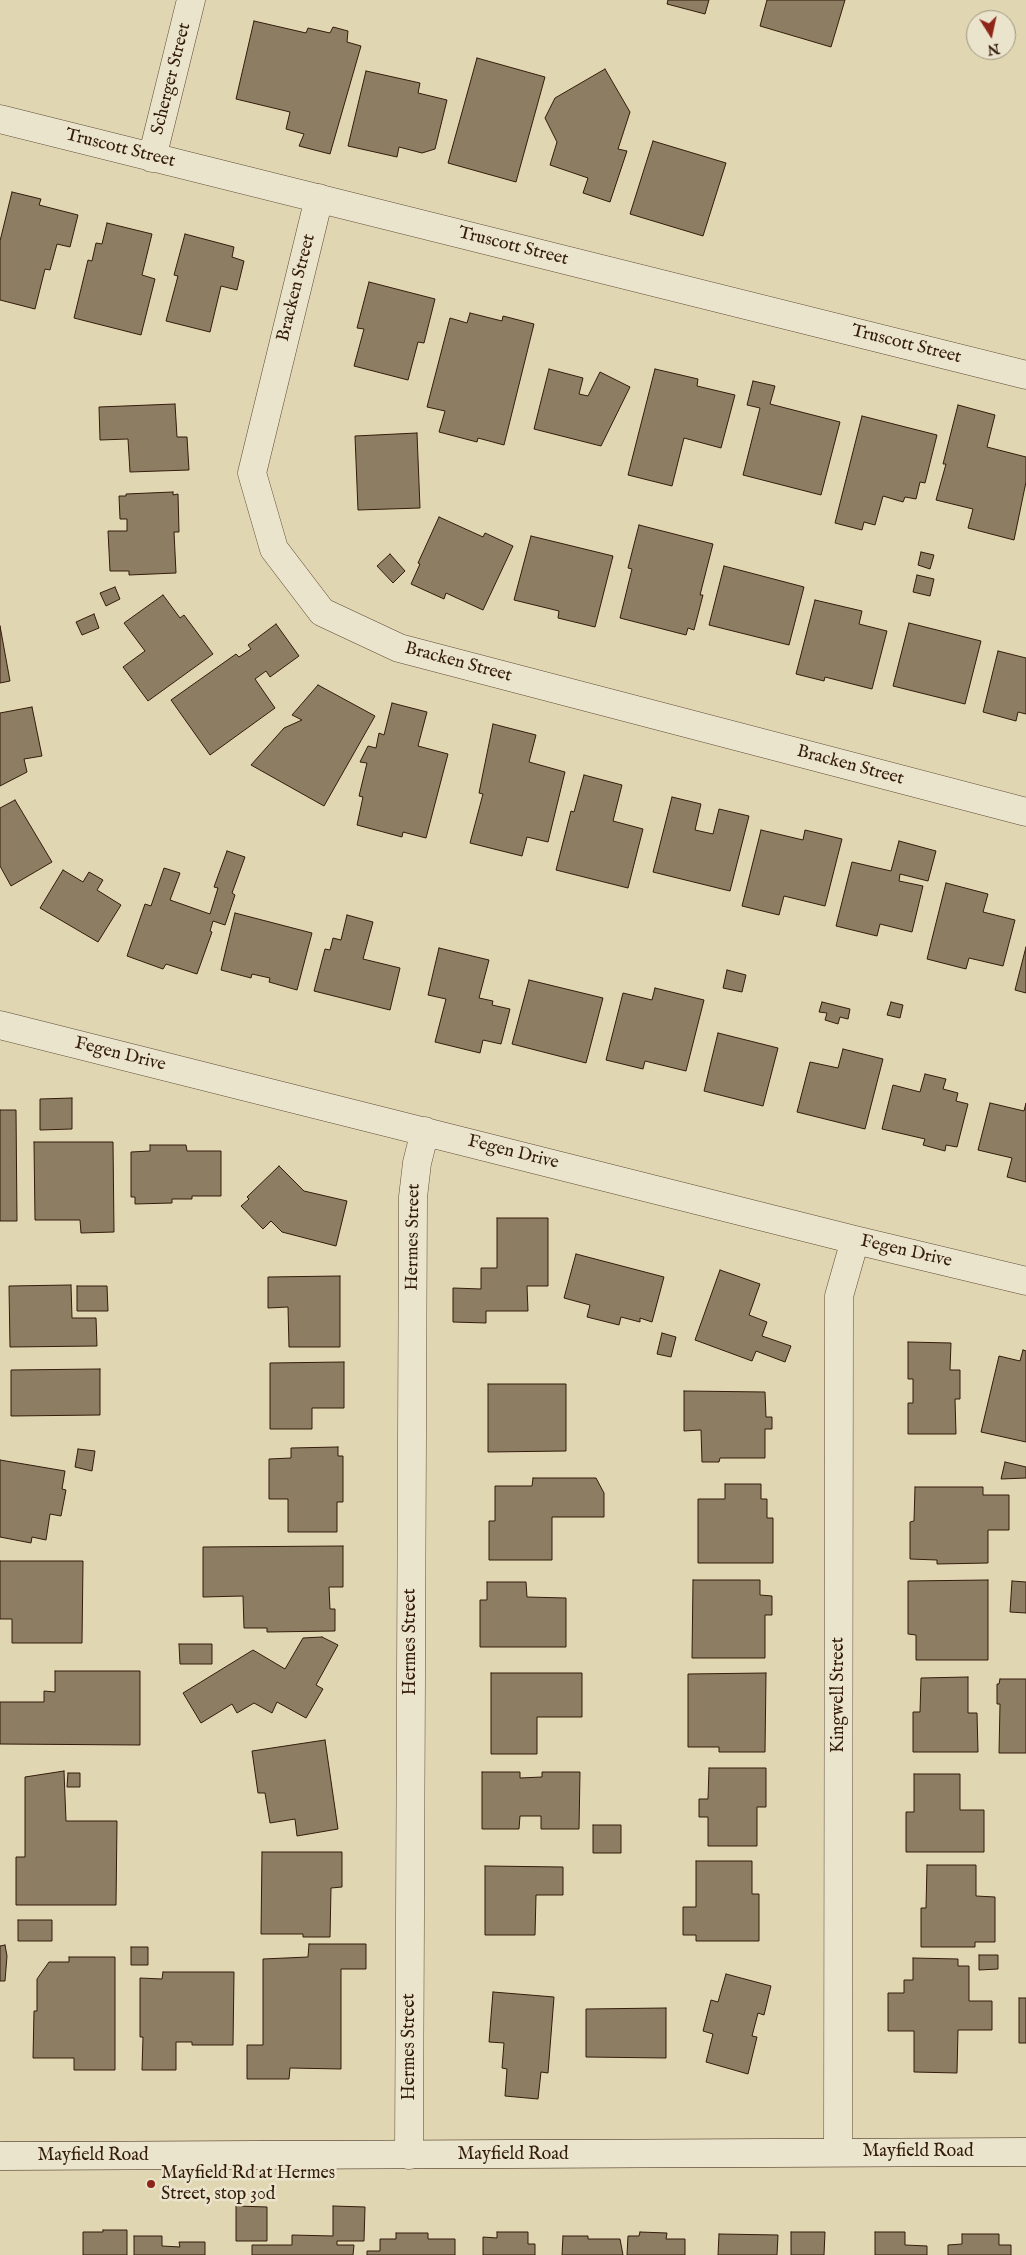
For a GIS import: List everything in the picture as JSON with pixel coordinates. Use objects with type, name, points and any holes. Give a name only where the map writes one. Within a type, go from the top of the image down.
[{"type":"street","name":"Scherger Street","points":[[152,158],[191,0]]},
{"type":"street","name":"Truscott Street","points":[[0,119],[1026,375]]},
{"type":"street","name":"Bracken Street","points":[[319,198],[252,473],[274,549],[322,612],[399,648],[1026,812]]},
{"type":"street","name":"Fegen Drive","points":[[0,1025],[855,1240],[1026,1281]]},
{"type":"street","name":"Hermes Street","points":[[409,2156],[413,1197],[417,1163],[426,1131]]},
{"type":"street","name":"Kingwell Street","points":[[838,2152],[839,1296],[855,1240]]},
{"type":"street","name":"Mayfield Road","points":[[0,2156],[409,2156],[1026,2152]]},
{"type":"building","points":[[668,0],[709,0],[705,14],[667,4]]},
{"type":"building","points":[[767,0],[845,0],[831,47],[760,26]]},
{"type":"building","points":[[254,21],[306,33],[308,28],[330,33],[333,27],[348,31],[347,42],[361,46],[330,154],[299,146],[304,134],[286,129],[290,112],[236,99]]},
{"type":"building","points":[[477,58],[545,77],[516,182],[448,163]]},
{"type":"building","points":[[605,69],[630,112],[618,149],[627,151],[610,202],[583,193],[588,178],[550,165],[557,142],[545,118],[555,98]]},
{"type":"building","points":[[366,71],[420,83],[418,93],[447,100],[435,149],[422,153],[399,147],[397,157],[348,146]]},
{"type":"building","points":[[653,141],[726,163],[703,236],[630,214]]},
{"type":"building","points":[[12,192],[41,199],[39,205],[78,215],[70,247],[57,244],[50,270],[45,269],[35,309],[0,300],[0,241]]},
{"type":"building","points":[[107,223],[152,234],[142,275],[155,279],[141,335],[74,318],[88,260],[92,261],[96,243],[102,244]]},
{"type":"building","points":[[185,234],[234,247],[232,257],[244,261],[237,290],[221,286],[210,332],[166,321],[178,276],[174,275]]},
{"type":"building","points":[[369,282],[435,299],[424,343],[418,342],[408,380],[354,366],[364,329],[357,328]]},
{"type":"building","points":[[470,313],[502,321],[503,316],[534,324],[504,445],[478,438],[477,442],[439,432],[445,411],[427,407],[450,318],[467,323]]},
{"type":"building","points":[[549,369],[583,378],[579,394],[588,396],[600,372],[630,387],[601,446],[534,429]]},
{"type":"building","points":[[655,369],[698,379],[697,386],[735,395],[721,448],[684,438],[672,486],[628,475]]},
{"type":"building","points":[[753,381],[775,386],[770,404],[840,422],[821,495],[743,475],[760,408],[747,405]]},
{"type":"building","points":[[175,404],[177,437],[187,437],[189,470],[130,472],[128,439],[100,440],[99,407]]},
{"type":"building","points":[[958,405],[995,415],[987,447],[1026,457],[1026,482],[1014,540],[968,528],[973,509],[936,500],[946,464],[943,464]]},
{"type":"building","points":[[862,416],[937,435],[925,483],[920,482],[916,499],[905,497],[903,502],[883,496],[875,525],[864,522],[862,530],[835,523]]},
{"type":"building","points":[[417,433],[420,508],[358,510],[355,436]]},
{"type":"building","points":[[173,492],[173,495],[178,494],[179,532],[174,532],[176,573],[129,575],[129,571],[110,571],[108,531],[127,531],[127,519],[120,519],[119,496]]},
{"type":"building","points":[[439,517],[483,537],[485,533],[513,546],[483,610],[446,593],[444,599],[411,584],[420,564],[418,563]]},
{"type":"building","points":[[639,525],[713,544],[700,595],[703,595],[694,630],[688,628],[686,635],[620,618],[632,569],[628,568]]},
{"type":"building","points":[[531,536],[613,556],[595,627],[558,618],[559,611],[514,600]]},
{"type":"building","points":[[921,552],[934,555],[930,569],[918,565]]},
{"type":"building","points":[[390,554],[405,571],[393,583],[377,566]]},
{"type":"building","points":[[724,566],[804,587],[789,645],[709,625]]},
{"type":"building","points":[[917,575],[934,579],[930,596],[913,592]]},
{"type":"building","points":[[115,587],[120,599],[106,606],[100,593]]},
{"type":"building","points":[[163,595],[180,618],[184,615],[213,654],[148,701],[123,667],[145,651],[124,623]]},
{"type":"building","points":[[815,600],[862,611],[859,624],[887,631],[872,689],[825,677],[824,681],[796,674]]},
{"type":"building","points":[[94,614],[99,628],[82,635],[76,622]]},
{"type":"building","points":[[909,623],[981,641],[965,704],[893,686]]},
{"type":"building","points":[[276,624],[299,656],[270,677],[266,671],[255,679],[275,708],[210,755],[171,700],[236,654],[239,657],[251,649],[248,645]]},
{"type":"building","points":[[0,626],[10,681],[0,683]]},
{"type":"building","points":[[998,651],[1026,658],[1026,714],[1018,712],[1016,721],[983,712]]},
{"type":"building","points":[[318,685],[375,716],[324,806],[251,765],[284,728],[302,720],[292,715]]},
{"type":"building","points":[[392,703],[427,712],[418,746],[448,754],[426,838],[403,832],[402,837],[357,825],[363,797],[359,796],[367,763],[360,762],[368,746],[376,748],[379,733],[384,735]]},
{"type":"building","points":[[32,707],[42,756],[24,759],[27,772],[0,786],[0,713]]},
{"type":"building","points":[[493,724],[536,735],[529,762],[565,772],[548,842],[527,837],[522,856],[470,843],[483,794],[479,793]]},
{"type":"building","points":[[584,775],[622,785],[613,821],[643,829],[628,888],[556,870],[571,811],[574,812]]},
{"type":"building","points":[[672,797],[701,804],[695,830],[713,834],[719,809],[749,816],[730,891],[653,872]]},
{"type":"building","points":[[15,800],[52,862],[11,886],[0,866],[0,808]]},
{"type":"building","points":[[761,830],[803,840],[805,830],[842,839],[825,906],[784,896],[779,915],[742,906]]},
{"type":"building","points":[[899,841],[936,851],[928,881],[900,874],[899,881],[923,886],[912,932],[880,924],[877,936],[836,926],[852,862],[891,871]]},
{"type":"building","points":[[227,851],[245,857],[232,893],[235,895],[225,925],[213,921],[210,931],[212,932],[197,974],[166,964],[163,969],[127,956],[145,904],[151,906],[164,868],[180,873],[170,900],[210,914],[218,888],[214,887]]},
{"type":"building","points":[[63,870],[83,882],[89,872],[103,880],[97,890],[121,905],[98,942],[40,908]]},
{"type":"building","points":[[946,883],[988,894],[983,912],[1015,920],[1003,966],[969,958],[966,969],[927,959]]},
{"type":"building","points":[[235,913],[312,933],[297,990],[269,982],[270,978],[252,974],[251,978],[221,970]]},
{"type":"building","points":[[347,915],[373,922],[363,959],[400,968],[390,1010],[314,991],[325,949],[330,950],[333,938],[341,940]]},
{"type":"building","points":[[1026,947],[1026,993],[1015,990]]},
{"type":"building","points":[[439,948],[489,960],[479,998],[493,1001],[492,1005],[510,1009],[501,1044],[483,1040],[480,1053],[435,1042],[446,999],[428,995]]},
{"type":"building","points":[[727,970],[746,975],[742,992],[723,988]]},
{"type":"building","points":[[529,980],[603,998],[586,1063],[512,1044]]},
{"type":"building","points":[[655,988],[704,1000],[686,1071],[645,1061],[643,1069],[606,1060],[623,993],[652,1000]]},
{"type":"building","points":[[822,1002],[850,1009],[848,1019],[840,1017],[838,1024],[825,1020],[827,1013],[819,1012]]},
{"type":"building","points":[[891,1002],[903,1005],[900,1018],[887,1015]]},
{"type":"building","points":[[718,1033],[778,1048],[763,1106],[704,1091]]},
{"type":"building","points":[[843,1049],[883,1059],[865,1129],[797,1112],[810,1062],[838,1068]]},
{"type":"building","points":[[925,1074],[946,1079],[943,1089],[958,1093],[956,1101],[968,1104],[957,1147],[946,1145],[945,1151],[923,1145],[925,1139],[882,1129],[893,1085],[920,1092]]},
{"type":"building","points":[[72,1098],[72,1129],[40,1130],[40,1099]]},
{"type":"building","points":[[990,1103],[1024,1111],[1026,1103],[1026,1182],[1007,1177],[1012,1158],[978,1150]]},
{"type":"building","points":[[0,1110],[16,1110],[17,1221],[0,1221]]},
{"type":"building","points":[[34,1142],[113,1142],[114,1232],[81,1233],[80,1220],[35,1220]]},
{"type":"building","points":[[150,1145],[186,1145],[187,1151],[221,1151],[221,1196],[192,1196],[192,1199],[172,1199],[172,1203],[135,1204],[135,1197],[131,1197],[131,1152],[150,1151]]},
{"type":"building","points":[[279,1166],[304,1191],[347,1201],[336,1246],[282,1232],[271,1221],[263,1229],[241,1206],[249,1199],[247,1197]]},
{"type":"building","points":[[497,1218],[548,1218],[548,1286],[527,1286],[528,1311],[486,1311],[486,1323],[453,1322],[453,1288],[481,1289],[481,1268],[497,1268]]},
{"type":"building","points":[[576,1254],[664,1277],[652,1322],[640,1318],[640,1322],[621,1317],[619,1325],[587,1317],[590,1305],[564,1298]]},
{"type":"building","points":[[720,1270],[760,1284],[749,1315],[767,1322],[762,1336],[791,1346],[785,1362],[756,1351],[752,1361],[695,1340]]},
{"type":"building","points":[[340,1276],[340,1347],[289,1347],[288,1307],[268,1308],[268,1277]]},
{"type":"building","points":[[71,1285],[72,1318],[96,1318],[97,1346],[10,1347],[9,1286]]},
{"type":"building","points":[[77,1286],[107,1286],[108,1311],[77,1311]]},
{"type":"building","points":[[662,1333],[676,1337],[671,1357],[657,1354]]},
{"type":"building","points":[[908,1342],[951,1343],[950,1370],[960,1370],[960,1399],[955,1399],[956,1434],[908,1434],[908,1403],[913,1403],[913,1379],[908,1379]]},
{"type":"building","points":[[1023,1350],[1026,1351],[1026,1442],[981,1432],[999,1356],[1020,1361]]},
{"type":"building","points":[[344,1362],[344,1408],[312,1408],[312,1429],[270,1429],[270,1363]]},
{"type":"building","points":[[100,1369],[100,1415],[11,1416],[11,1370]]},
{"type":"building","points":[[488,1384],[566,1384],[566,1451],[488,1452]]},
{"type":"building","points":[[684,1391],[765,1392],[766,1417],[772,1417],[772,1429],[765,1429],[765,1458],[720,1458],[719,1462],[702,1462],[701,1430],[684,1431]]},
{"type":"building","points":[[338,1447],[338,1456],[343,1456],[343,1502],[337,1502],[337,1532],[288,1532],[288,1499],[269,1499],[269,1459],[291,1458],[291,1448]]},
{"type":"building","points":[[78,1449],[95,1451],[92,1471],[75,1467]]},
{"type":"building","points":[[0,1460],[65,1471],[62,1489],[66,1490],[61,1516],[50,1514],[46,1540],[32,1537],[31,1543],[0,1537]]},
{"type":"building","points":[[1005,1462],[1026,1467],[1026,1478],[1001,1479]]},
{"type":"building","points":[[533,1478],[596,1478],[604,1493],[604,1517],[552,1517],[552,1560],[489,1560],[489,1521],[495,1521],[495,1486],[532,1486]]},
{"type":"building","points":[[725,1484],[761,1484],[761,1499],[767,1499],[767,1518],[773,1518],[773,1563],[698,1563],[698,1499],[725,1499]]},
{"type":"building","points":[[915,1487],[983,1487],[983,1495],[1009,1495],[1009,1530],[988,1530],[988,1563],[937,1564],[937,1560],[910,1559],[910,1522],[914,1521]]},
{"type":"building","points":[[343,1546],[343,1587],[329,1587],[330,1609],[335,1609],[335,1631],[267,1632],[267,1628],[244,1628],[243,1596],[203,1597],[203,1547]]},
{"type":"building","points":[[0,1561],[83,1561],[82,1643],[12,1643],[12,1619],[0,1619]]},
{"type":"building","points":[[693,1580],[760,1580],[760,1595],[772,1596],[772,1615],[765,1615],[765,1658],[692,1658]]},
{"type":"building","points":[[988,1580],[988,1660],[916,1660],[916,1635],[908,1634],[908,1581]]},
{"type":"building","points":[[1012,1581],[1026,1582],[1026,1613],[1010,1612]]},
{"type":"building","points":[[487,1582],[526,1582],[527,1597],[566,1598],[566,1647],[480,1647],[480,1600],[487,1600]]},
{"type":"building","points":[[322,1637],[338,1645],[316,1685],[323,1689],[306,1718],[277,1702],[272,1713],[254,1703],[237,1713],[232,1704],[201,1723],[183,1693],[253,1650],[285,1669],[303,1638]]},
{"type":"building","points":[[179,1644],[212,1644],[212,1664],[180,1664]]},
{"type":"building","points":[[55,1671],[140,1671],[140,1745],[0,1744],[0,1702],[44,1702],[44,1691],[55,1692]]},
{"type":"building","points":[[491,1673],[582,1673],[582,1717],[537,1717],[537,1754],[491,1754]]},
{"type":"building","points":[[766,1673],[765,1752],[719,1752],[719,1747],[688,1747],[688,1674]]},
{"type":"building","points":[[968,1677],[968,1713],[977,1713],[978,1752],[913,1752],[913,1712],[920,1712],[921,1678]]},
{"type":"building","points":[[1000,1679],[1026,1679],[1026,1753],[999,1753],[1000,1704],[997,1704],[997,1684],[999,1684]]},
{"type":"building","points":[[325,1740],[338,1829],[297,1836],[295,1819],[270,1823],[265,1793],[258,1793],[252,1751]]},
{"type":"building","points":[[709,1768],[766,1768],[766,1807],[757,1807],[757,1846],[708,1846],[708,1817],[699,1817],[699,1799],[708,1799]]},
{"type":"building","points":[[64,1771],[66,1821],[117,1821],[116,1905],[16,1905],[16,1857],[25,1857],[25,1777]]},
{"type":"building","points":[[482,1772],[520,1772],[520,1778],[542,1777],[542,1772],[580,1772],[579,1829],[541,1829],[541,1816],[520,1816],[519,1829],[482,1829]]},
{"type":"building","points":[[68,1773],[80,1773],[80,1787],[67,1787]]},
{"type":"building","points":[[914,1774],[960,1774],[960,1810],[984,1810],[984,1852],[906,1852],[906,1812],[914,1812]]},
{"type":"building","points":[[593,1825],[621,1825],[621,1853],[593,1853]]},
{"type":"building","points":[[262,1852],[342,1852],[342,1887],[331,1888],[330,1937],[303,1937],[303,1934],[261,1934]]},
{"type":"building","points":[[696,1861],[752,1861],[752,1894],[759,1894],[759,1941],[696,1941],[696,1935],[683,1935],[683,1907],[696,1907]]},
{"type":"building","points":[[927,1865],[976,1865],[976,1896],[995,1897],[995,1942],[975,1942],[975,1947],[921,1947],[921,1908],[926,1908]]},
{"type":"building","points":[[485,1866],[563,1867],[563,1895],[536,1895],[535,1935],[485,1935]]},
{"type":"building","points":[[18,1920],[52,1920],[52,1941],[18,1941]]},
{"type":"building","points":[[309,1944],[366,1944],[366,1969],[341,1969],[341,2069],[290,2068],[289,2079],[247,2079],[247,2045],[263,2045],[263,1959],[308,1957]]},
{"type":"building","points":[[5,1945],[7,1956],[5,1981],[0,1981],[0,1946]]},
{"type":"building","points":[[131,1947],[148,1947],[148,1965],[131,1965]]},
{"type":"building","points":[[979,1955],[998,1955],[998,1969],[979,1970]]},
{"type":"building","points":[[69,1957],[115,1957],[115,2070],[74,2070],[74,2058],[33,2058],[34,2011],[37,2011],[37,1979],[49,1962],[69,1962]]},
{"type":"building","points":[[913,1958],[958,1959],[958,1966],[969,1966],[969,2001],[992,2001],[992,2030],[958,2030],[957,2073],[914,2072],[914,2031],[888,2031],[888,1993],[904,1993],[904,1980],[913,1980]]},
{"type":"building","points":[[163,1972],[234,1972],[233,2045],[192,2045],[192,2042],[176,2042],[176,2070],[142,2070],[143,2037],[140,2037],[140,1978],[162,1979]]},
{"type":"building","points":[[726,1974],[771,1986],[764,2015],[758,2013],[752,2036],[757,2037],[748,2074],[706,2062],[713,2034],[703,2031],[711,2000],[718,2002]]},
{"type":"building","points":[[493,1992],[554,1997],[548,2073],[541,2072],[538,2099],[505,2096],[507,2069],[502,2068],[504,2043],[489,2042]]},
{"type":"building","points":[[1019,1998],[1026,1998],[1026,2043],[1019,2043]]},
{"type":"building","points":[[666,2008],[666,2058],[586,2057],[586,2009]]},
{"type":"building","points":[[236,2206],[267,2207],[267,2241],[236,2241]]},
{"type":"building","points":[[333,2206],[365,2207],[364,2241],[337,2241],[337,2245],[354,2245],[353,2255],[252,2255],[252,2245],[292,2245],[292,2235],[333,2236]]},
{"type":"building","points":[[103,2230],[127,2230],[127,2255],[83,2255],[83,2232],[103,2232]]},
{"type":"building","points":[[497,2232],[528,2232],[528,2244],[535,2244],[535,2255],[483,2255],[483,2237],[497,2238]]},
{"type":"building","points":[[640,2232],[667,2233],[666,2239],[685,2239],[685,2255],[627,2255],[628,2236],[639,2236]]},
{"type":"building","points":[[791,2232],[825,2232],[824,2255],[791,2255]]},
{"type":"building","points":[[875,2232],[905,2232],[905,2245],[927,2246],[927,2255],[875,2255]]},
{"type":"building","points":[[396,2233],[428,2233],[428,2239],[455,2239],[455,2255],[367,2255],[367,2251],[380,2251],[380,2239],[396,2239]]},
{"type":"building","points":[[719,2234],[778,2235],[777,2255],[718,2255]]},
{"type":"building","points":[[962,2234],[999,2234],[999,2245],[1011,2245],[1011,2255],[948,2255],[948,2245],[962,2244]]},
{"type":"building","points":[[134,2236],[162,2236],[162,2246],[180,2247],[179,2242],[205,2242],[205,2255],[134,2255]]},
{"type":"building","points":[[563,2236],[588,2236],[588,2239],[620,2239],[623,2255],[562,2255]]},
{"type":"place","name":"Mayfield Rd at Hermes Street, stop 30d","points":[[151,2184]]}]
